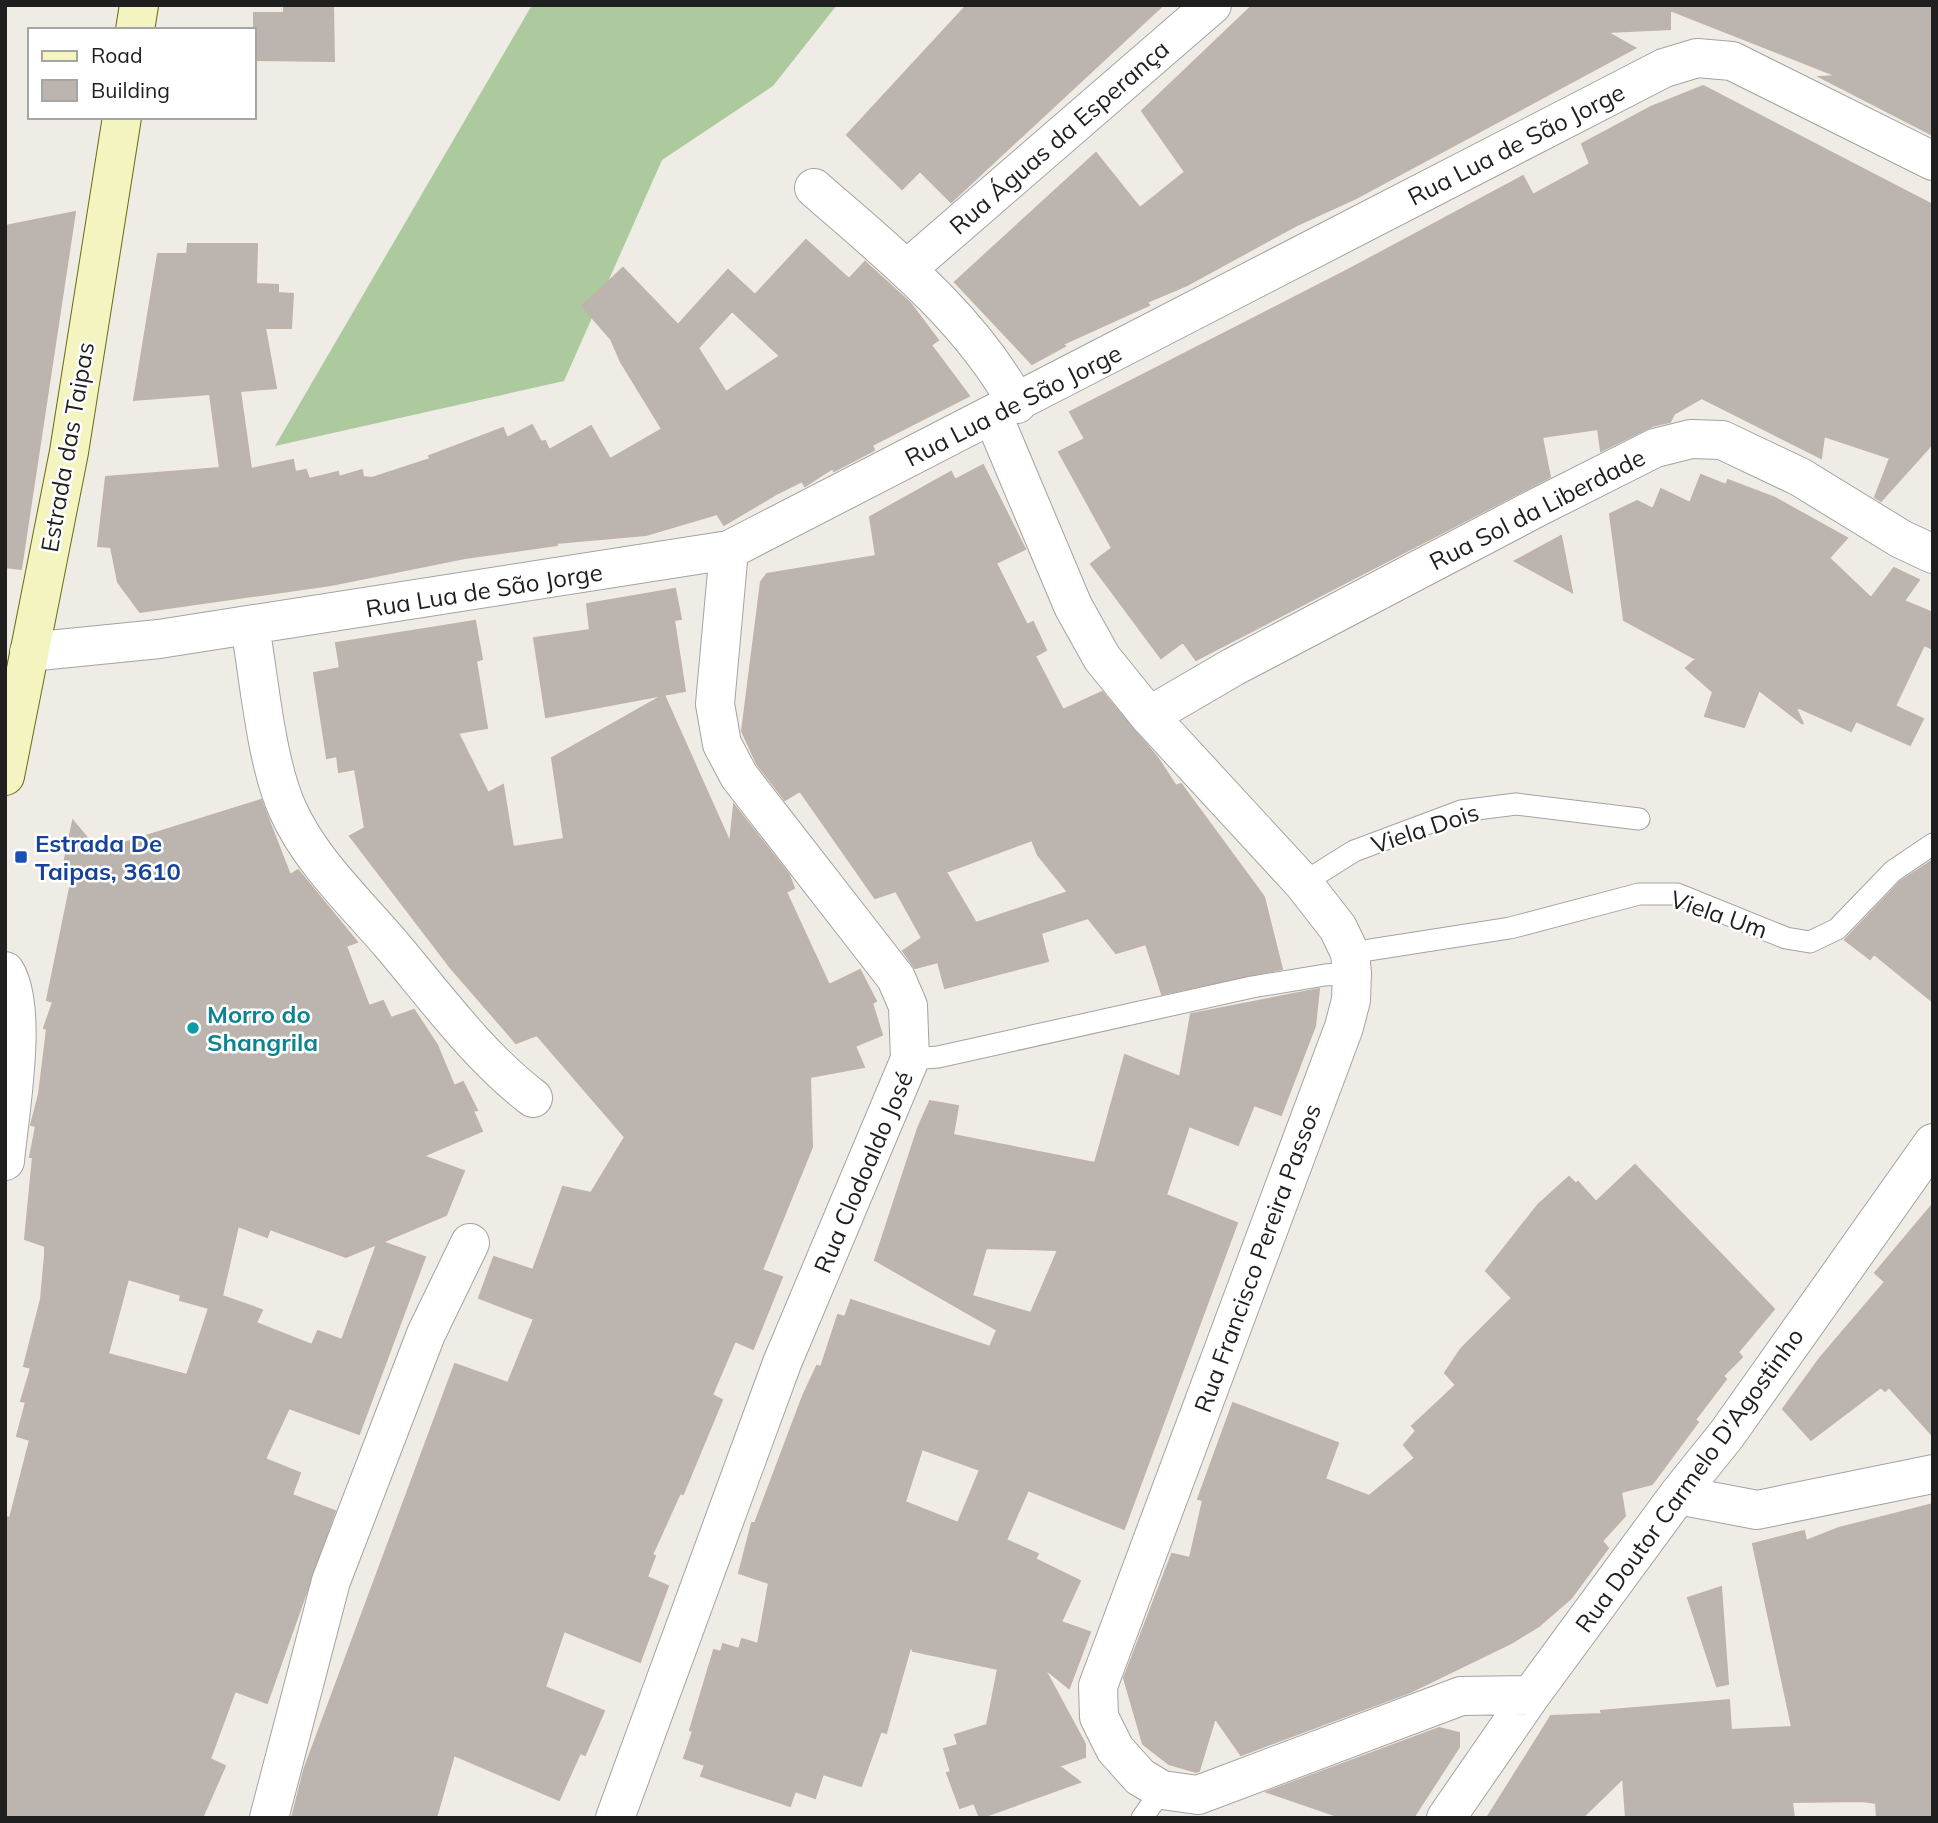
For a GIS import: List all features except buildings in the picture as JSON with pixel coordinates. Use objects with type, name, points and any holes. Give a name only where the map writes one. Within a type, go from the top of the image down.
[{"type":"main road","points":[[135,28],[139,5]]},
{"type":"main road","name":"Estrada das Taipas","points":[[7,755],[69,452],[122,119]]},
{"type":"street","name":"Rua Águas da Esperança","points":[[906,269],[1212,5]]},
{"type":"street","name":"Rua Lua de São Jorge","points":[[29,652],[159,639],[250,626],[729,550],[1664,68],[1697,58],[1732,61],[1933,161]]},
{"type":"street","points":[[814,188],[906,269],[951,316],[1008,387],[1005,410],[1073,606],[1102,658],[1149,716],[1303,883],[1338,928],[1351,963]]},
{"type":"street","name":"Rua Sol da Liberdade","points":[[1149,716],[1233,667],[1538,507],[1655,448],[1691,439],[1722,440],[1733,445],[1800,477],[1900,539],[1933,554]]},
{"type":"street","name":"Rua Clodoaldo José","points":[[615,1818],[782,1363],[910,1059],[908,1006],[896,978],[739,776],[722,744],[715,704],[729,550]]},
{"type":"street","points":[[250,626],[275,768],[287,807],[314,853],[477,1045],[510,1080],[533,1098]]},
{"type":"street","name":"Rua Francisco Pereira Passos","points":[[1351,963],[1351,1000],[1344,1027],[1098,1686],[1099,1717],[1115,1749],[1140,1777],[1152,1804],[1198,1795],[1461,1696],[1531,1695]]},
{"type":"street","points":[[5,971],[14,993],[17,1025],[5,1161]]},
{"type":"street","name":"Rua Doutor Carmelo D'Agostinho","points":[[1446,1818],[1531,1695],[1678,1495],[1727,1434],[1933,1143]]},
{"type":"street","points":[[269,1818],[331,1581],[426,1334],[470,1242]]},
{"type":"street","points":[[1678,1495],[1757,1510],[1933,1474]]},
{"type":"lane","name":"Viela Dois","points":[[1303,883],[1354,850],[1461,811],[1516,804],[1639,819]]},
{"type":"lane","name":"Viela Um","points":[[910,1059],[939,1057],[1252,987],[1325,975],[1351,963],[1510,928],[1639,894],[1676,894],[1786,937],[1810,942],[1837,929],[1893,871],[1933,845]]},
{"type":"green space","points":[[532,5],[837,5],[773,86],[662,160],[564,381],[275,446]]},
{"type":"place","name":"Estrada De Taipas, 3610","points":[[21,857]]},
{"type":"place","name":"Morro do Shangrila","points":[[193,1028]]}]
